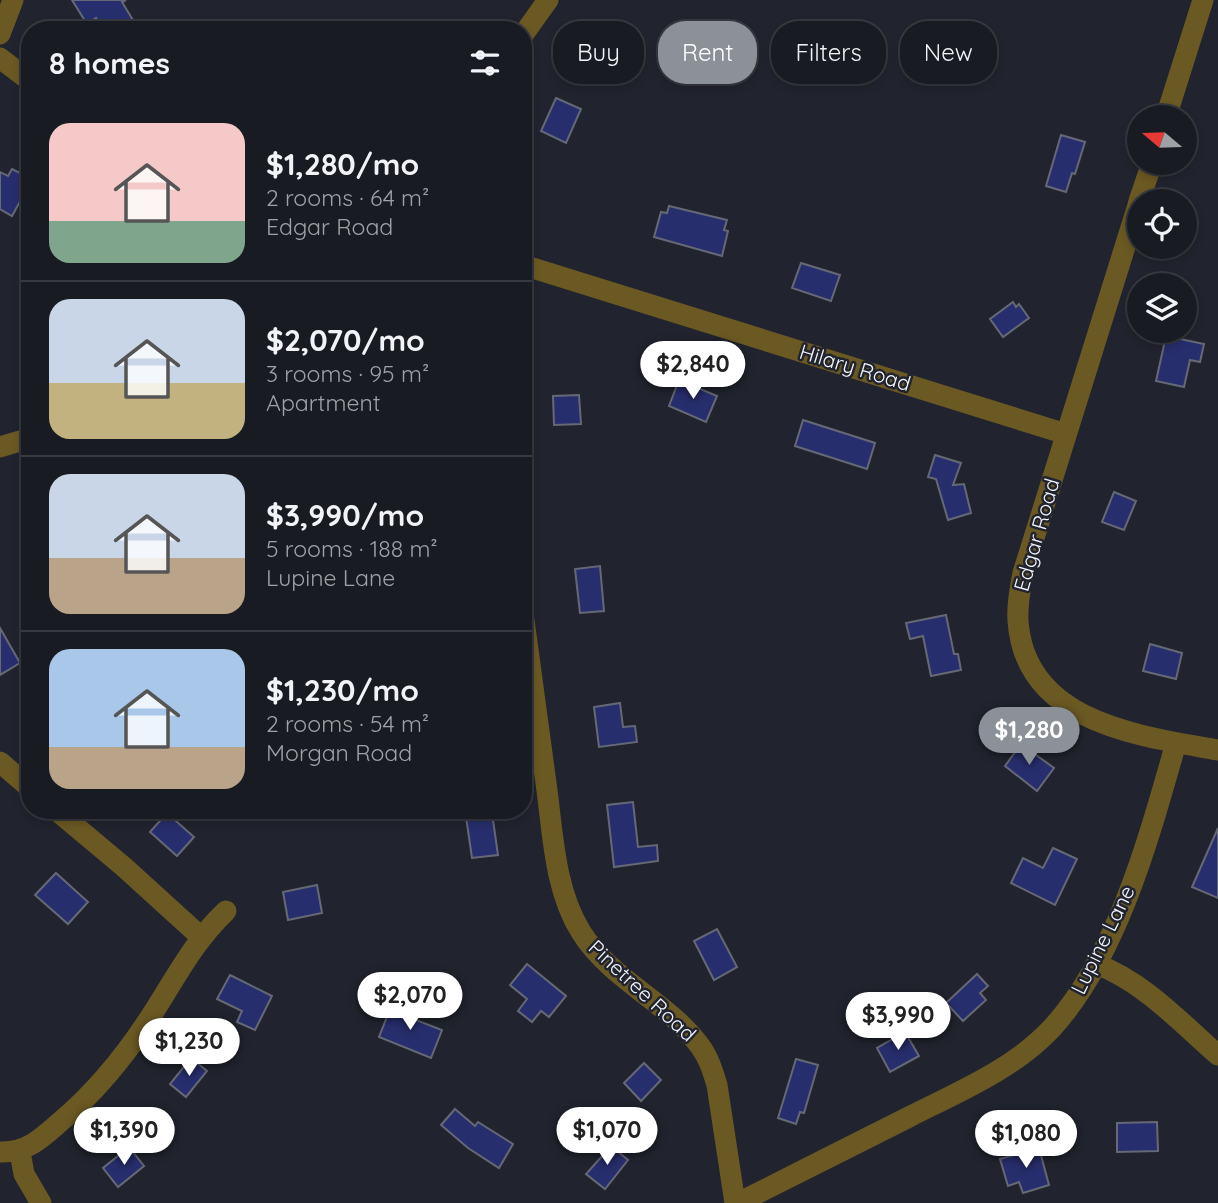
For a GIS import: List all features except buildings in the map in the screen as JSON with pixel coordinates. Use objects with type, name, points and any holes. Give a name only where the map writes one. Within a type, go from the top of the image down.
[{"type":"street","points":[[0,33],[13,0]]},
{"type":"street","points":[[532,22],[548,0]]},
{"type":"street","points":[[1170,105],[1203,0]]},
{"type":"street","points":[[0,58],[21,74]]},
{"type":"street","name":"Edgar Road","points":[[1127,240],[1023,573],[1018,600],[1018,622],[1023,647],[1032,669],[1046,688],[1063,704],[1110,727],[1218,750]]},
{"type":"street","name":"Hilary Road","points":[[532,268],[1066,434]]},
{"type":"street","points":[[0,447],[21,441]]},
{"type":"street","name":"Pinetree Road","points":[[532,680],[555,851],[571,913],[590,946],[604,961],[690,1034],[702,1048],[712,1067],[717,1085],[736,1203]]},
{"type":"street","name":"Lupine Lane","points":[[736,1203],[980,1081],[1051,1030],[1068,1009],[1096,964],[1113,928],[1142,853],[1176,743]]},
{"type":"street","points":[[0,762],[21,780]]},
{"type":"street","points":[[66,819],[201,937]]},
{"type":"street","points":[[41,1203],[10,1152],[33,1145],[74,1110],[118,1065],[201,937],[226,911]]},
{"type":"street","points":[[1096,964],[1118,973],[1140,988],[1218,1055]]}]
